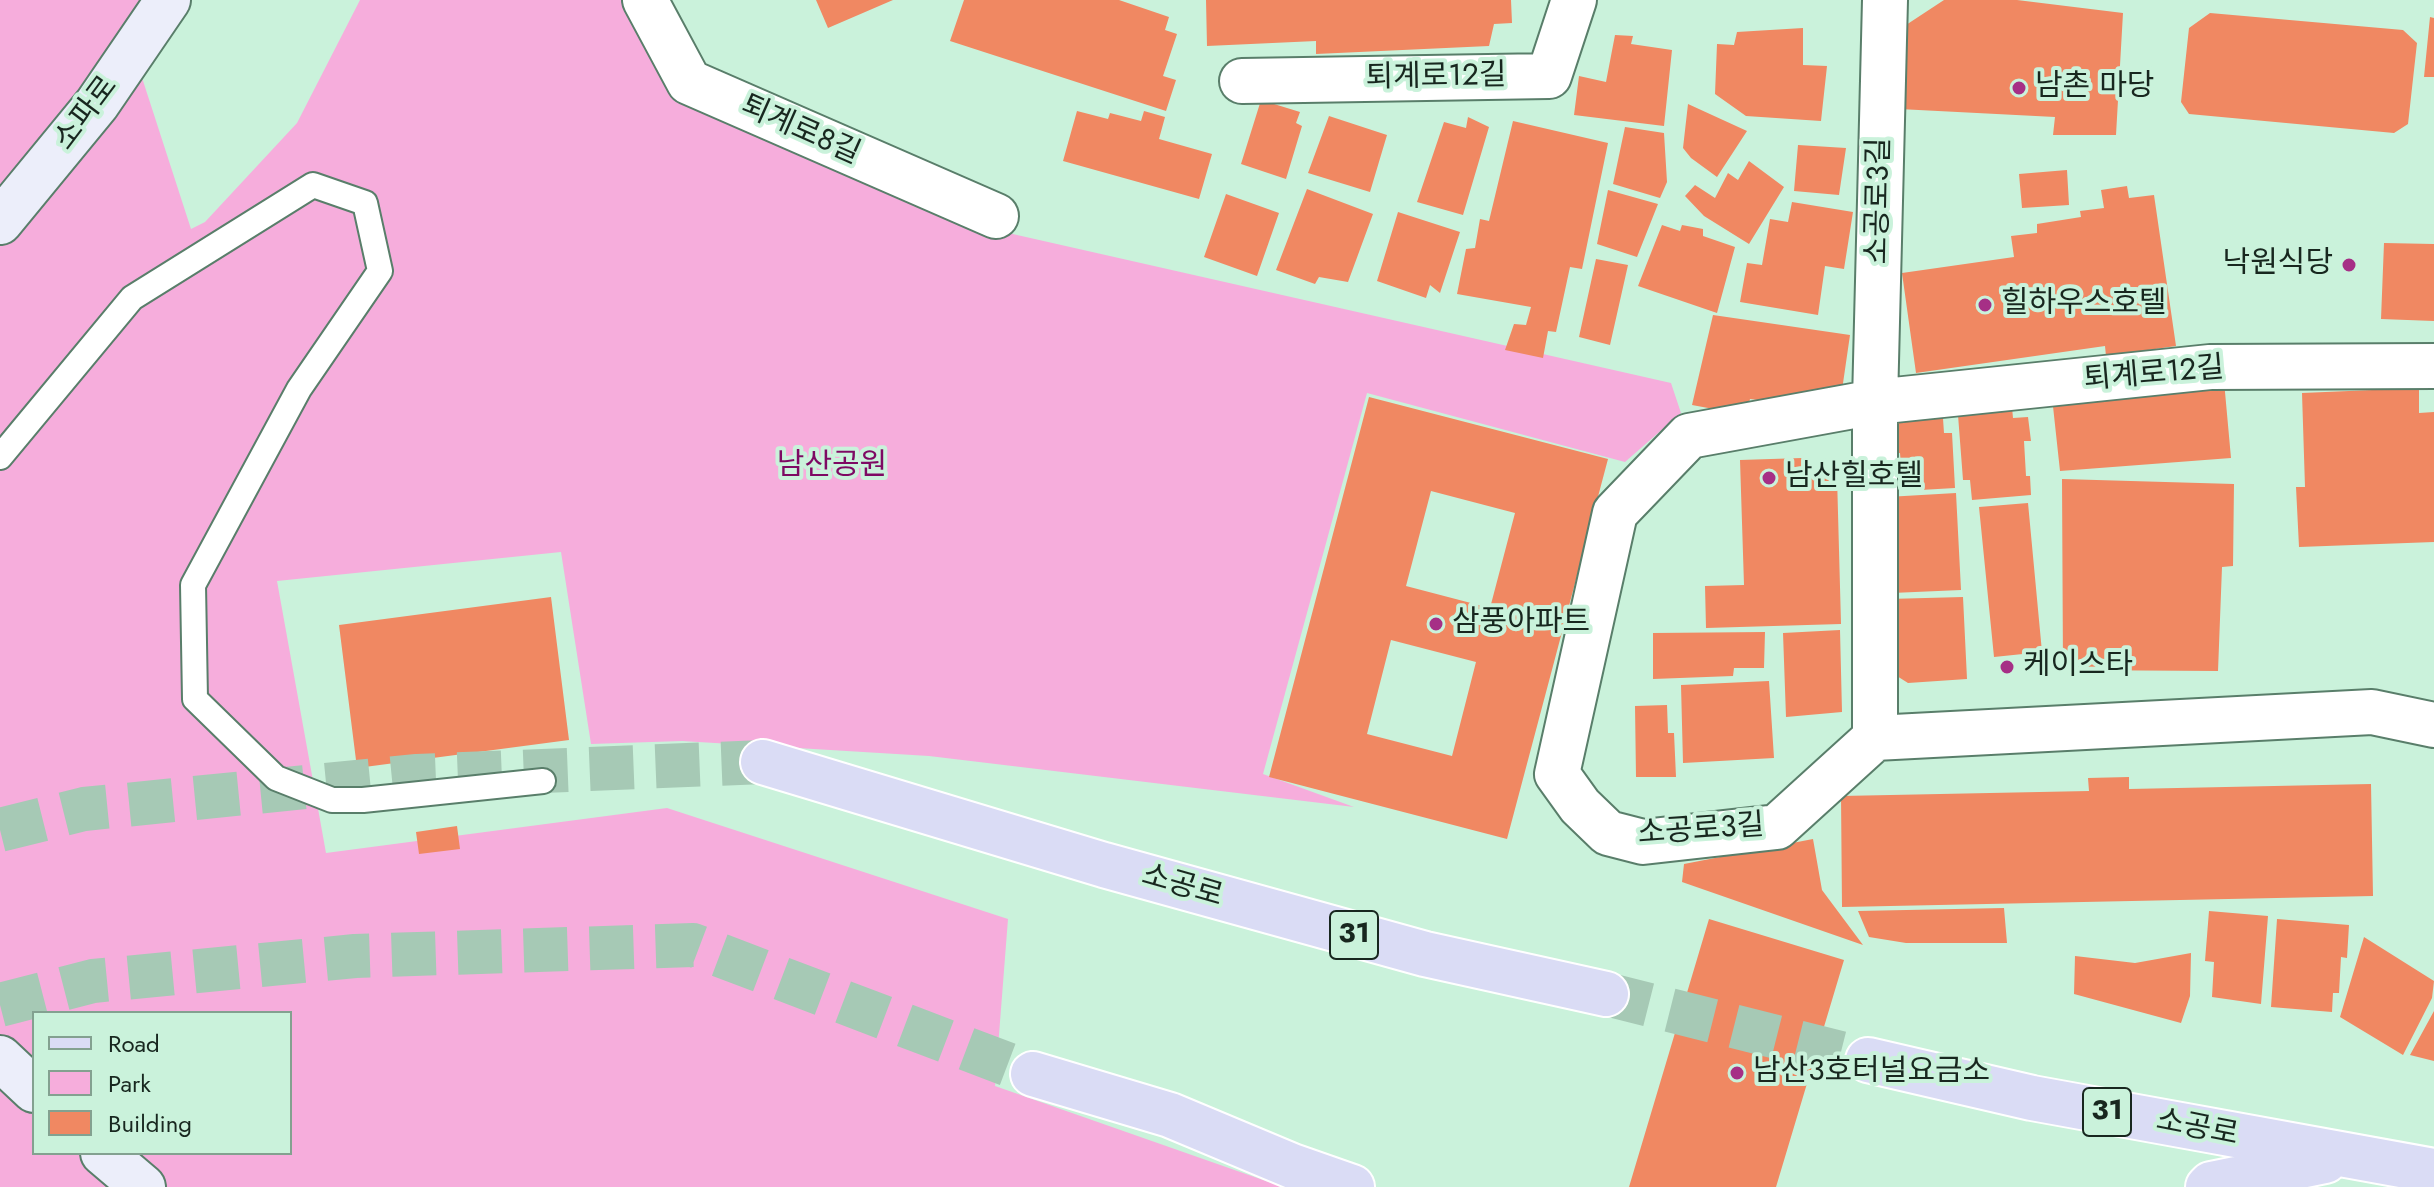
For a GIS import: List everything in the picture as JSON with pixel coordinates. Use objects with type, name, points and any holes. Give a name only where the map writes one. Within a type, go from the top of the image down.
[{"type":"main road","name":"소공로","points":[[763,762],[1104,865],[1363,938],[1606,994]]},
{"type":"main road","name":"소공로","points":[[1868,1060],[2032,1098],[2434,1171]]},
{"type":"main road","points":[[1033,1074],[1170,1115],[1292,1166],[1352,1187]]},
{"type":"main road","points":[[2208,1187],[2347,1157]]},
{"type":"street","name":"소파로","points":[[0,222],[97,104],[168,0]]},
{"type":"street","name":"퇴계로8길","points":[[645,0],[689,82],[996,216]]},
{"type":"street","name":"퇴계로12길","points":[[1242,81],[1549,76],[1574,0]]},
{"type":"street","name":"소공로3길","points":[[1875,402],[1689,436],[1615,513],[1557,774],[1580,806],[1608,833],[1643,842],[1777,827],[1875,738],[1875,402],[1885,0]]},
{"type":"street","name":"퇴계로12길","points":[[1875,402],[2210,367],[2434,366]]},
{"type":"street","points":[[1875,738],[2372,712],[2434,725]]},
{"type":"street","points":[[0,1058],[32,1088]]},
{"type":"street","points":[[105,1155],[143,1187]]},
{"type":"lane","points":[[0,457],[132,298],[313,185],[365,203],[380,271],[299,389],[193,585],[195,699],[276,778],[332,800],[363,800],[543,781]]},
{"type":"green space","name":"남산공원","points":[[0,0],[139,0],[134,53],[191,229],[205,222],[297,123],[360,0],[623,0],[666,88],[995,230],[1671,383],[1681,413],[1625,462],[1367,393],[1263,774],[1354,807],[929,756],[682,741],[591,744],[561,552],[277,581],[326,853],[667,808],[1008,919],[995,1086],[1283,1187],[0,1187]]},
{"type":"building","points":[[816,0],[893,0],[828,28]]},
{"type":"building","points":[[964,0],[1119,0],[1169,17],[1165,30],[1177,34],[1163,76],[1176,80],[1166,111],[950,41]]},
{"type":"building","points":[[1206,0],[1511,0],[1512,23],[1494,24],[1489,46],[1316,54],[1316,41],[1207,46]]},
{"type":"building","points":[[1944,0],[2017,0],[2123,13],[2116,135],[2053,135],[2055,117],[1899,109],[1906,25]]},
{"type":"building","points":[[2210,13],[2403,30],[2417,43],[2408,124],[2394,133],[2189,114],[2181,102],[2189,28]]},
{"type":"building","points":[[2430,17],[2434,18],[2434,77],[2424,77]]},
{"type":"building","points":[[1803,28],[1803,65],[1827,66],[1821,121],[1746,116],[1715,94],[1717,44],[1734,45],[1737,32]]},
{"type":"building","points":[[1615,35],[1633,36],[1631,44],[1672,50],[1664,126],[1574,115],[1579,76],[1606,82]]},
{"type":"building","points":[[1261,100],[1300,112],[1296,123],[1302,126],[1286,179],[1241,164]]},
{"type":"building","points":[[1688,104],[1747,131],[1717,177],[1691,158],[1683,148]]},
{"type":"building","points":[[1077,111],[1108,119],[1110,113],[1141,121],[1144,111],[1165,117],[1159,139],[1212,154],[1199,199],[1063,161]]},
{"type":"building","points":[[1329,116],[1387,135],[1370,192],[1308,173]]},
{"type":"building","points":[[1468,117],[1489,127],[1463,215],[1417,202],[1444,122],[1466,128]]},
{"type":"building","points":[[1513,121],[1608,143],[1582,269],[1570,267],[1556,332],[1548,331],[1543,358],[1505,350],[1514,324],[1526,325],[1531,307],[1457,294],[1466,249],[1475,248],[1480,219],[1489,221]]},
{"type":"building","points":[[1625,127],[1664,133],[1667,182],[1660,198],[1613,184]]},
{"type":"building","points":[[1798,145],[1846,148],[1839,195],[1794,191]]},
{"type":"building","points":[[1749,161],[1784,187],[1749,244],[1704,216],[1685,196],[1695,185],[1715,198],[1728,173],[1738,180]]},
{"type":"building","points":[[2067,170],[2069,205],[2022,208],[2019,174]]},
{"type":"building","points":[[2127,186],[2129,198],[2154,195],[2176,346],[2106,356],[2105,346],[1916,373],[1902,273],[2014,257],[2011,236],[2037,233],[2037,224],[2081,217],[2080,211],[2104,208],[2101,190]]},
{"type":"building","points":[[1307,189],[1373,214],[1348,282],[1319,277],[1315,284],[1276,270]]},
{"type":"building","points":[[1608,190],[1658,204],[1637,257],[1597,244]]},
{"type":"building","points":[[1226,194],[1279,213],[1257,276],[1204,257]]},
{"type":"building","points":[[1792,202],[1853,212],[1844,269],[1825,266],[1818,315],[1740,302],[1747,263],[1762,265],[1770,219],[1788,222]]},
{"type":"building","points":[[1398,212],[1460,232],[1440,293],[1430,285],[1426,298],[1377,281]]},
{"type":"building","points":[[1662,225],[1680,231],[1682,225],[1703,229],[1703,236],[1735,247],[1717,313],[1638,286]]},
{"type":"building","points":[[2384,243],[2434,244],[2434,321],[2381,319]]},
{"type":"building","points":[[1596,259],[1628,265],[1610,345],[1579,337]]},
{"type":"building","points":[[1713,315],[1850,335],[1841,397],[1789,404],[1750,399],[1746,415],[1692,405]]},
{"type":"building","points":[[2224,381],[2231,458],[2060,471],[2052,397]]},
{"type":"building","points":[[2419,388],[2419,413],[2434,412],[2434,542],[2299,547],[2296,487],[2305,487],[2302,393]]},
{"type":"building","name":"삼풍아파트","points":[[1369,397],[1608,459],[1507,839],[1269,777]],"holes":[[[1431,491],[1515,513],[1490,608],[1406,586]],[[1391,640],[1476,662],[1452,756],[1367,734]]]},
{"type":"building","points":[[2011,397],[2013,418],[2028,417],[2031,441],[2024,441],[2026,476],[2030,476],[2031,495],[1972,500],[1970,480],[1963,480],[1957,402]]},
{"type":"building","points":[[1942,404],[1944,433],[1952,433],[1955,488],[1903,491],[1900,453],[1892,454],[1889,407]]},
{"type":"building","points":[[1802,458],[1803,477],[1837,476],[1841,624],[1706,628],[1705,586],[1744,585],[1740,460]]},
{"type":"building","points":[[2062,479],[2234,484],[2233,566],[2222,567],[2218,671],[2063,670]]},
{"type":"building","points":[[1956,493],[1961,590],[1892,593],[1887,497]]},
{"type":"building","points":[[2028,503],[2042,652],[1994,657],[1979,507]]},
{"type":"building","points":[[551,597],[569,740],[357,768],[339,625]]},
{"type":"building","points":[[1963,597],[1967,679],[1908,683],[1889,671],[1888,599]]},
{"type":"building","points":[[1840,630],[1842,712],[1786,717],[1783,633]]},
{"type":"building","points":[[1765,632],[1764,668],[1734,668],[1733,676],[1653,679],[1653,633]]},
{"type":"building","points":[[1769,681],[1774,758],[1683,763],[1681,685]]},
{"type":"building","points":[[1667,705],[1668,733],[1674,733],[1676,777],[1636,777],[1635,706]]},
{"type":"building","points":[[2129,777],[2129,789],[2371,784],[2373,896],[1842,907],[1841,796],[2089,791],[2088,778]]},
{"type":"building","points":[[457,826],[460,849],[419,854],[416,832]]},
{"type":"building","points":[[1813,839],[1822,890],[1863,945],[1682,882],[1684,864]]},
{"type":"building","points":[[2004,908],[2007,943],[1906,943],[1869,937],[1858,911]]},
{"type":"building","points":[[2209,911],[2268,916],[2261,1004],[2212,997],[2214,962],[2205,961]]},
{"type":"building","name":"남산3호터널요금소","points":[[1709,919],[1844,960],[1776,1187],[1629,1187]]},
{"type":"building","points":[[2277,919],[2349,925],[2347,958],[2341,957],[2339,993],[2333,993],[2332,1012],[2271,1007]]},
{"type":"building","points":[[2364,937],[2434,981],[2432,998],[2403,1055],[2340,1017]]},
{"type":"building","points":[[2191,953],[2190,996],[2181,1023],[2074,994],[2075,956],[2135,963]]},
{"type":"building","points":[[2434,1011],[2434,1061],[2410,1055]]},
{"type":"tunnel","points":[[0,830],[84,809],[417,776],[763,762]]},
{"type":"tunnel","points":[[0,1005],[93,981],[355,956],[693,945],[1033,1074]]},
{"type":"tunnel","points":[[1606,994],[1868,1060]]},
{"type":"place","name":"남촌 마당","points":[[2019,88]]},
{"type":"place","name":"낙원식당","points":[[2349,265]]},
{"type":"place","name":"힐하우스호텔","points":[[1985,305]]},
{"type":"place","name":"남산힐호텔","points":[[1769,478]]},
{"type":"place","name":"삼풍아파트","points":[[1436,624]]},
{"type":"place","name":"케이스타","points":[[2007,667]]},
{"type":"place","name":"남산3호터널요금소","points":[[1737,1073]]}]
